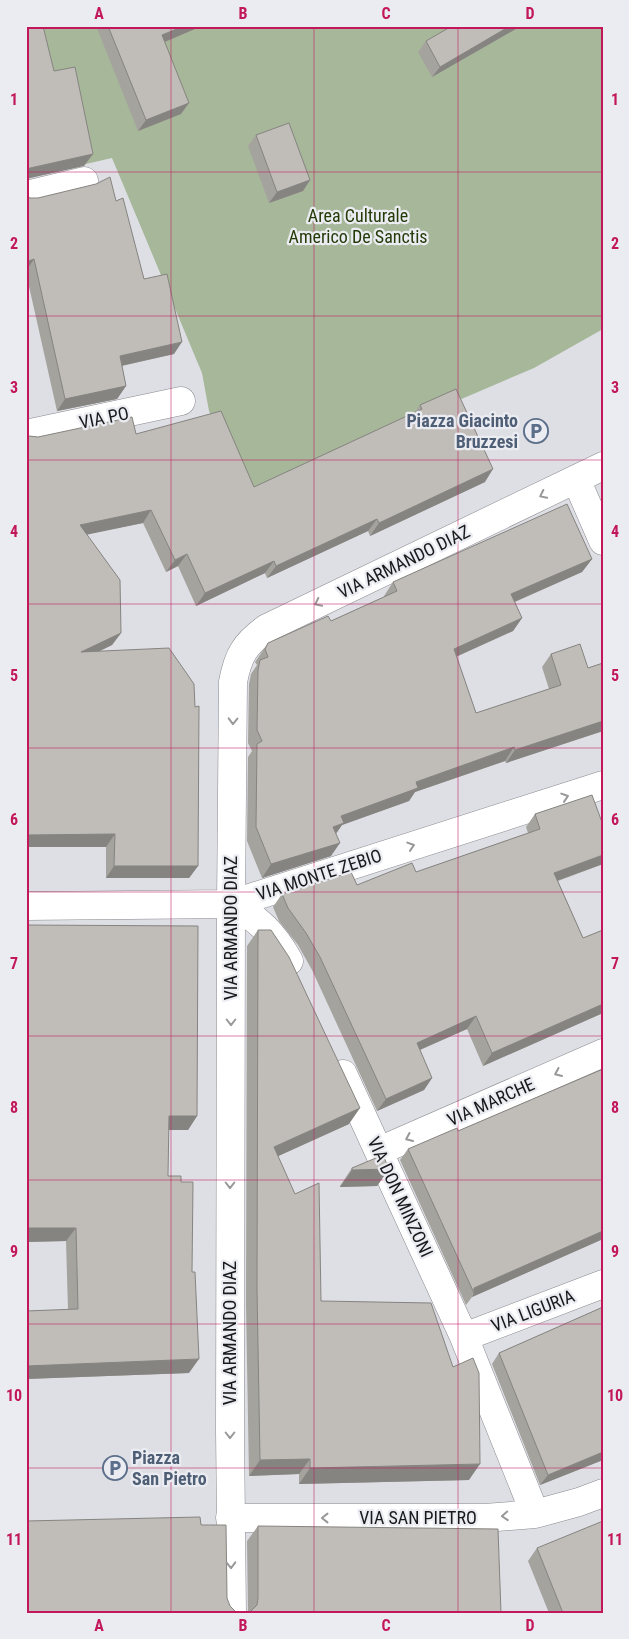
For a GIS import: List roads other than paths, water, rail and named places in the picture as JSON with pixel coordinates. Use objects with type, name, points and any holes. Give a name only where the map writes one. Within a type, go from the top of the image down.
[{"type":"street","points":[[26,195],[84,181]]},
{"type":"street","name":"VIA PO","points":[[26,434],[181,401]]},
{"type":"street","name":"VIA ARMANDO DIAZ","points":[[232,1613],[230,1518],[231,904],[233,682],[238,658],[252,639],[267,628],[603,466]]},
{"type":"street","points":[[576,479],[603,541]]},
{"type":"street","name":"VIA MONTE ZEBIO","points":[[26,906],[231,904],[603,785]]},
{"type":"street","points":[[231,904],[256,918],[267,929],[283,950],[302,986]]},
{"type":"street","name":"VIA MARCHE","points":[[379,1152],[603,1053]]},
{"type":"street","name":"VIA DON MINZONI","points":[[335,1056],[464,1337],[535,1514]]},
{"type":"street","name":"VIA LIGURIA","points":[[464,1337],[603,1284]]},
{"type":"street","name":"VIA SAN PIETRO","points":[[230,1518],[464,1518],[535,1514],[579,1502],[603,1493]]},
{"type":"place","name":"Piazza Giacinto Bruzzesi","points":[[536,431]]},
{"type":"place","name":"Piazza San Pietro","points":[[115,1468]]},
{"type":"park label","name":"Area Culturale Americo De Sanctis","points":[[358,226]]}]
